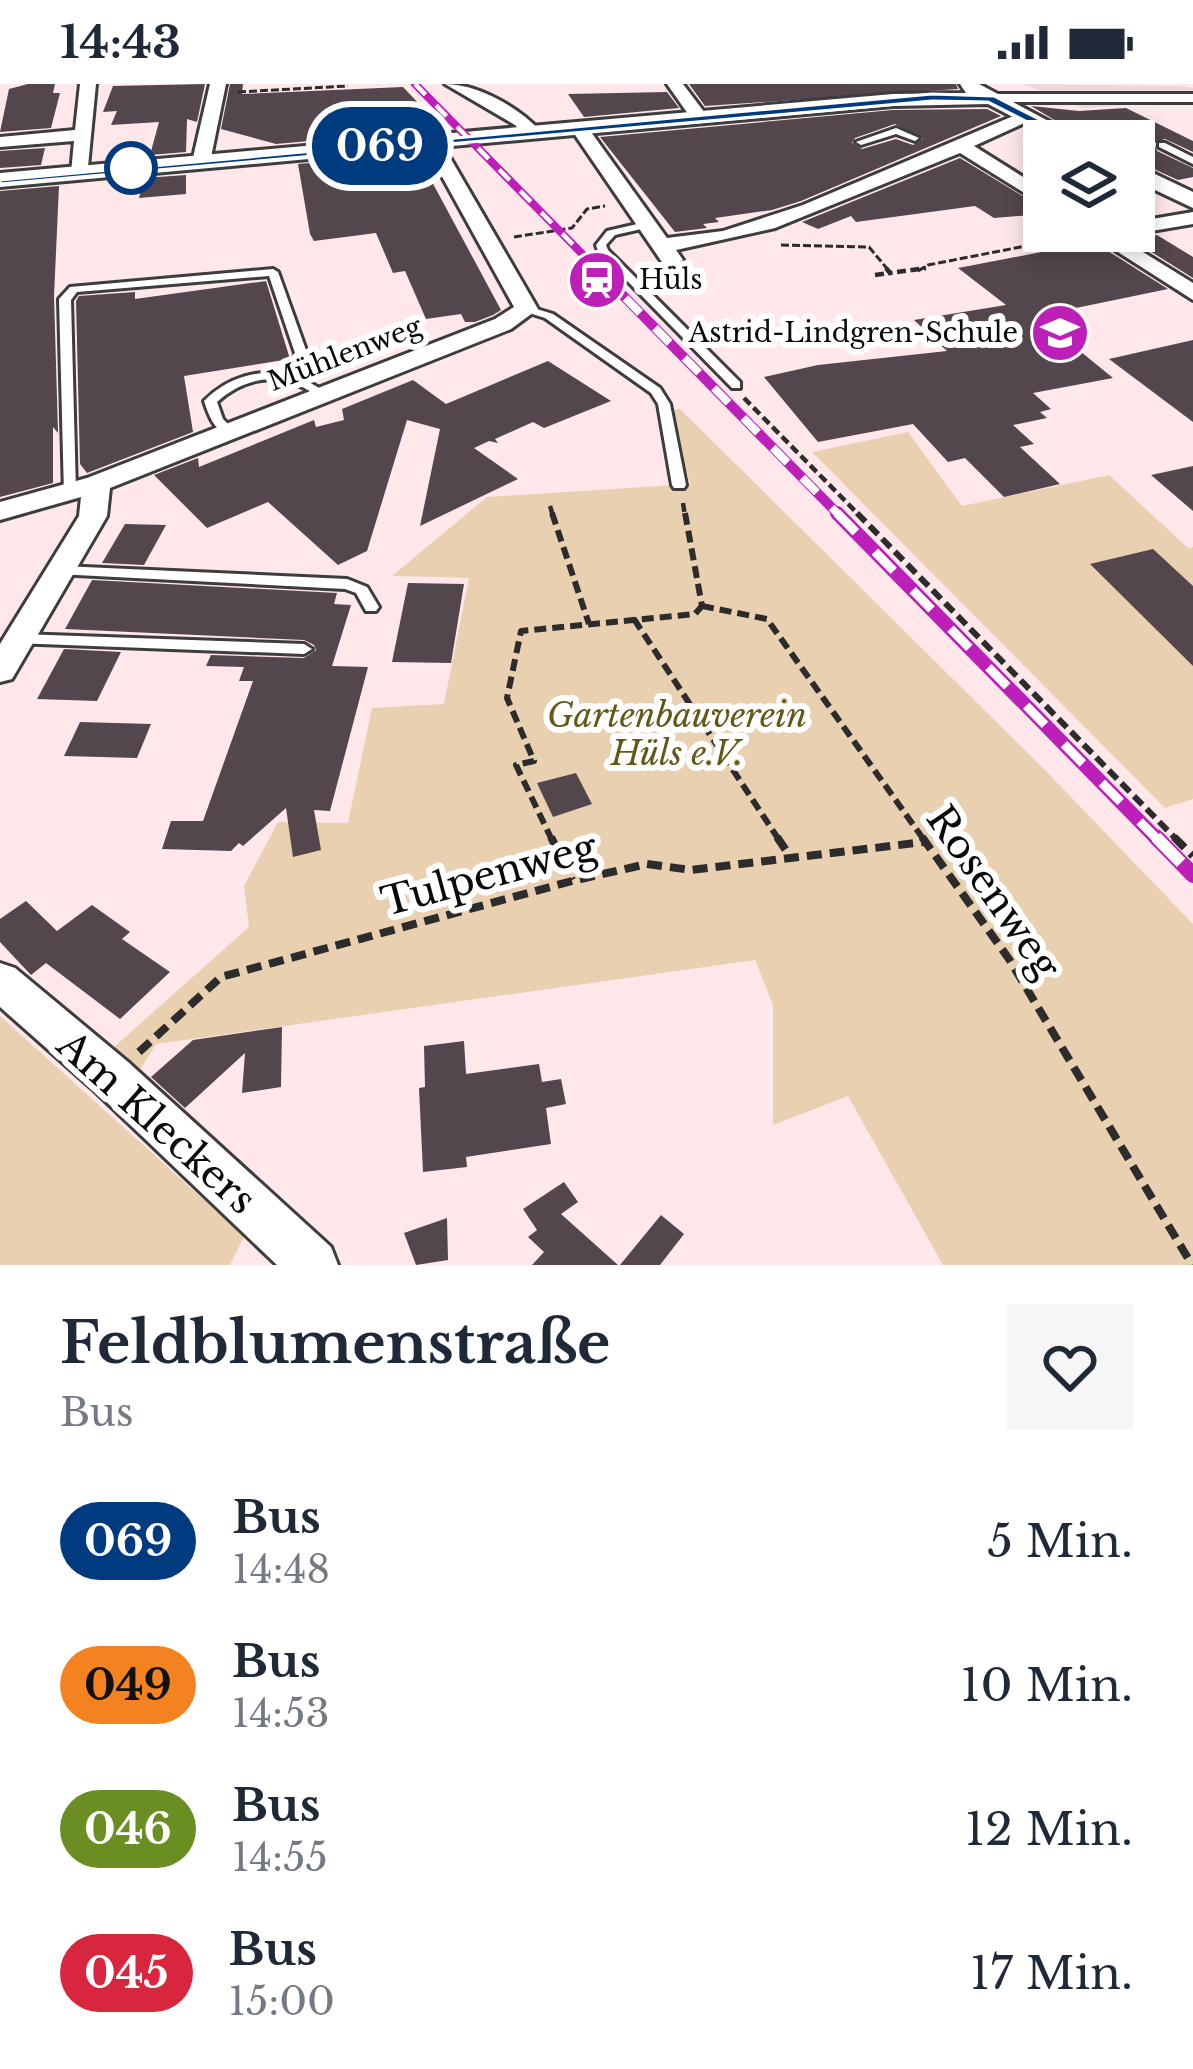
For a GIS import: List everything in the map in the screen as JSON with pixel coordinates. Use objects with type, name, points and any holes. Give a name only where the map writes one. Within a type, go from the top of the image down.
[{"type":"street","points":[[80,173],[88,84]]},
{"type":"street","points":[[453,84],[521,121],[533,133]]},
{"type":"street","points":[[675,84],[699,117]]},
{"type":"street","points":[[964,84],[1033,120]]},
{"type":"street","points":[[201,162],[217,89]]},
{"type":"street","points":[[0,180],[580,129],[938,91],[990,98],[1193,98]]},
{"type":"street","points":[[580,129],[666,253],[713,241],[1025,116]]},
{"type":"street","points":[[0,142],[80,135]]},
{"type":"street","points":[[432,142],[527,309]]},
{"type":"street","points":[[952,147],[1023,187]]},
{"type":"street","points":[[1155,182],[1193,201]]},
{"type":"street","points":[[1155,224],[1193,218]]},
{"type":"street","points":[[1133,252],[1193,293]]},
{"type":"street","name":"Mühlenweg","points":[[0,511],[82,488],[230,432],[503,324],[527,309]]},
{"type":"street","points":[[0,671],[93,516],[82,488]]},
{"type":"street","name":"Am Kleckers","points":[[0,981],[112,1077],[313,1265]]},
{"type":"lane","points":[[861,142],[896,131],[915,138]]},
{"type":"lane","points":[[1162,146],[1193,161]]},
{"type":"lane","points":[[646,225],[611,233],[601,245],[604,251],[736,385]]},
{"type":"lane","points":[[82,488],[64,298],[74,289],[273,272],[302,353],[298,378]]},
{"type":"lane","points":[[527,309],[549,316],[656,391],[664,404],[679,485]]},
{"type":"lane","points":[[230,432],[217,420],[210,401],[221,390],[266,376],[298,378],[323,394]]},
{"type":"lane","points":[[62,571],[347,584],[362,590],[371,607]]},
{"type":"lane","points":[[20,639],[304,649]]},
{"type":"path","points":[[217,89],[348,86]]},
{"type":"path","points":[[487,241],[572,228],[587,209],[630,202]]},
{"type":"path","points":[[795,245],[869,247],[890,273]]},
{"type":"path","points":[[874,275],[924,271],[928,265],[1023,247]]},
{"type":"path","points":[[736,385],[748,405],[1193,856]]},
{"type":"path","points":[[572,881],[516,765],[534,761],[507,698],[521,631],[695,614],[702,606],[679,485]]},
{"type":"path","points":[[550,506],[589,624]]},
{"type":"path","name":"Rosenweg","points":[[702,606],[766,619],[1009,959],[1192,1265]]},
{"type":"path","points":[[634,619],[792,859]]},
{"type":"path","name":"Tulpenweg","points":[[112,1077],[221,977],[646,865],[691,870],[924,842]]},
{"type":"green space","name":"Gartenbauverein Hüls e.V.","points":[[680,409],[1044,769],[1193,924],[1193,1265],[943,1265],[848,1096],[773,1125],[773,1005],[755,960],[156,1044],[140,1070],[114,1047],[249,927],[244,886],[278,822],[348,823],[372,708],[444,704],[469,578],[392,576],[487,497],[690,484],[669,411]]},
{"type":"green space","points":[[908,432],[962,506],[1109,475],[1188,548],[1193,547],[1193,799],[1165,808],[812,452]]},
{"type":"green space","points":[[0,1016],[244,1236],[230,1265],[0,1265]]},
{"type":"shaded area","points":[[1023,84],[1183,86],[1193,88],[1193,101],[1083,108]]},
{"type":"building","points":[[55,84],[53,93],[60,93],[51,128],[0,132],[9,89]]},
{"type":"building","points":[[205,84],[197,122],[187,119],[186,152],[150,155],[159,122],[111,125],[117,111],[103,112],[113,86]]},
{"type":"building","points":[[230,84],[243,84],[242,94],[403,87],[443,129],[276,144],[221,129]]},
{"type":"building","points":[[689,84],[956,84],[958,89],[705,106]]},
{"type":"building","points":[[667,92],[679,108],[584,117],[568,94]]},
{"type":"building","points":[[1031,106],[1079,111],[1126,108],[1150,120],[1055,120]]},
{"type":"building","points":[[987,109],[1001,116],[801,201],[715,218],[719,222],[703,224],[707,228],[675,232],[600,137],[893,110]],"holes":[[[895,124],[923,139],[913,145],[896,139],[862,149],[852,143]]]},
{"type":"building","points":[[1155,122],[1193,141],[1193,152],[1165,139],[1155,143]]},
{"type":"building","points":[[1155,146],[1193,168],[1193,177],[1178,180],[1155,170]]},
{"type":"building","points":[[45,148],[41,165],[0,168],[0,151]]},
{"type":"building","points":[[417,154],[501,310],[493,315],[475,322],[465,322],[461,314],[426,319],[405,271],[393,273],[376,233],[314,241],[310,234],[298,164]]},
{"type":"building","points":[[960,158],[1023,196],[1023,216],[994,218],[975,206],[856,222],[851,216],[818,229],[802,222]]},
{"type":"building","points":[[186,175],[186,194],[139,198],[144,178]]},
{"type":"building","points":[[59,186],[54,296],[58,433],[53,427],[53,483],[0,497],[0,191]]},
{"type":"building","points":[[1155,235],[1193,257],[1193,278],[1152,252]]},
{"type":"building","points":[[1042,252],[1110,252],[1168,289],[1037,316],[1113,378],[1033,393],[1051,409],[1040,412],[1047,418],[1013,425],[1034,444],[1020,447],[1060,484],[1004,497],[965,458],[948,462],[913,424],[818,442],[764,377],[818,365],[947,351],[914,320],[1006,305],[958,268]]},
{"type":"building","points":[[266,281],[290,359],[184,376],[193,432],[87,473],[80,464],[79,296],[135,292],[135,299]]},
{"type":"building","points":[[1193,340],[1193,422],[1109,359]]},
{"type":"building","points":[[548,361],[611,401],[544,428],[533,422],[495,439],[498,443],[489,441],[474,448],[518,479],[420,526],[440,429],[407,420],[367,551],[338,565],[268,502],[207,528],[154,475],[198,458],[199,467],[314,420],[316,427],[344,420],[342,409],[413,380],[446,404]]},
{"type":"building","points":[[1193,466],[1193,511],[1151,475]]},
{"type":"building","points":[[125,524],[166,525],[144,565],[102,563]]},
{"type":"building","points":[[1153,549],[1193,586],[1193,666],[1090,564]]},
{"type":"building","points":[[92,580],[337,593],[334,604],[351,605],[332,666],[368,667],[330,811],[314,810],[321,850],[293,857],[286,808],[231,851],[162,849],[171,821],[203,821],[253,681],[239,681],[244,667],[206,666],[211,655],[304,658],[316,650],[314,645],[304,640],[65,629]]},
{"type":"building","points":[[408,583],[464,584],[451,663],[392,662]]},
{"type":"building","points":[[64,649],[121,652],[97,701],[37,699]]},
{"type":"building","points":[[80,722],[151,724],[137,758],[64,756]]},
{"type":"building","points":[[576,773],[592,804],[553,817],[537,783]]},
{"type":"building","points":[[26,901],[57,931],[92,905],[130,932],[122,939],[170,972],[120,1019],[46,963],[31,975],[0,942],[0,919]]},
{"type":"building","points":[[282,1027],[281,1087],[242,1093],[245,1053],[185,1108],[151,1077],[193,1040]]},
{"type":"building","points":[[464,1041],[466,1074],[539,1064],[542,1082],[561,1079],[566,1104],[546,1108],[551,1144],[466,1157],[467,1167],[423,1172],[419,1088],[425,1087],[424,1046]]},
{"type":"building","points":[[564,1182],[578,1202],[561,1214],[618,1265],[532,1265],[544,1252],[528,1237],[537,1230],[523,1209]]},
{"type":"building","points":[[661,1215],[684,1234],[660,1265],[620,1265]]},
{"type":"building","points":[[447,1218],[448,1260],[416,1265],[404,1233]]},
{"type":"railway","points":[[415,84],[599,271]]},
{"type":"railway","points":[[596,268],[840,516]]},
{"type":"railway","points":[[837,513],[1158,840]]},
{"type":"railway","points":[[1156,837],[1193,875]]},
{"type":"bus line","name":"069","points":[[0,180],[932,98],[990,98],[1033,120]]},
{"type":"place","name":"Hüls","points":[[597,280]]},
{"type":"place","name":"Astrid-Lindgren-Schule","points":[[1060,333]]}]
